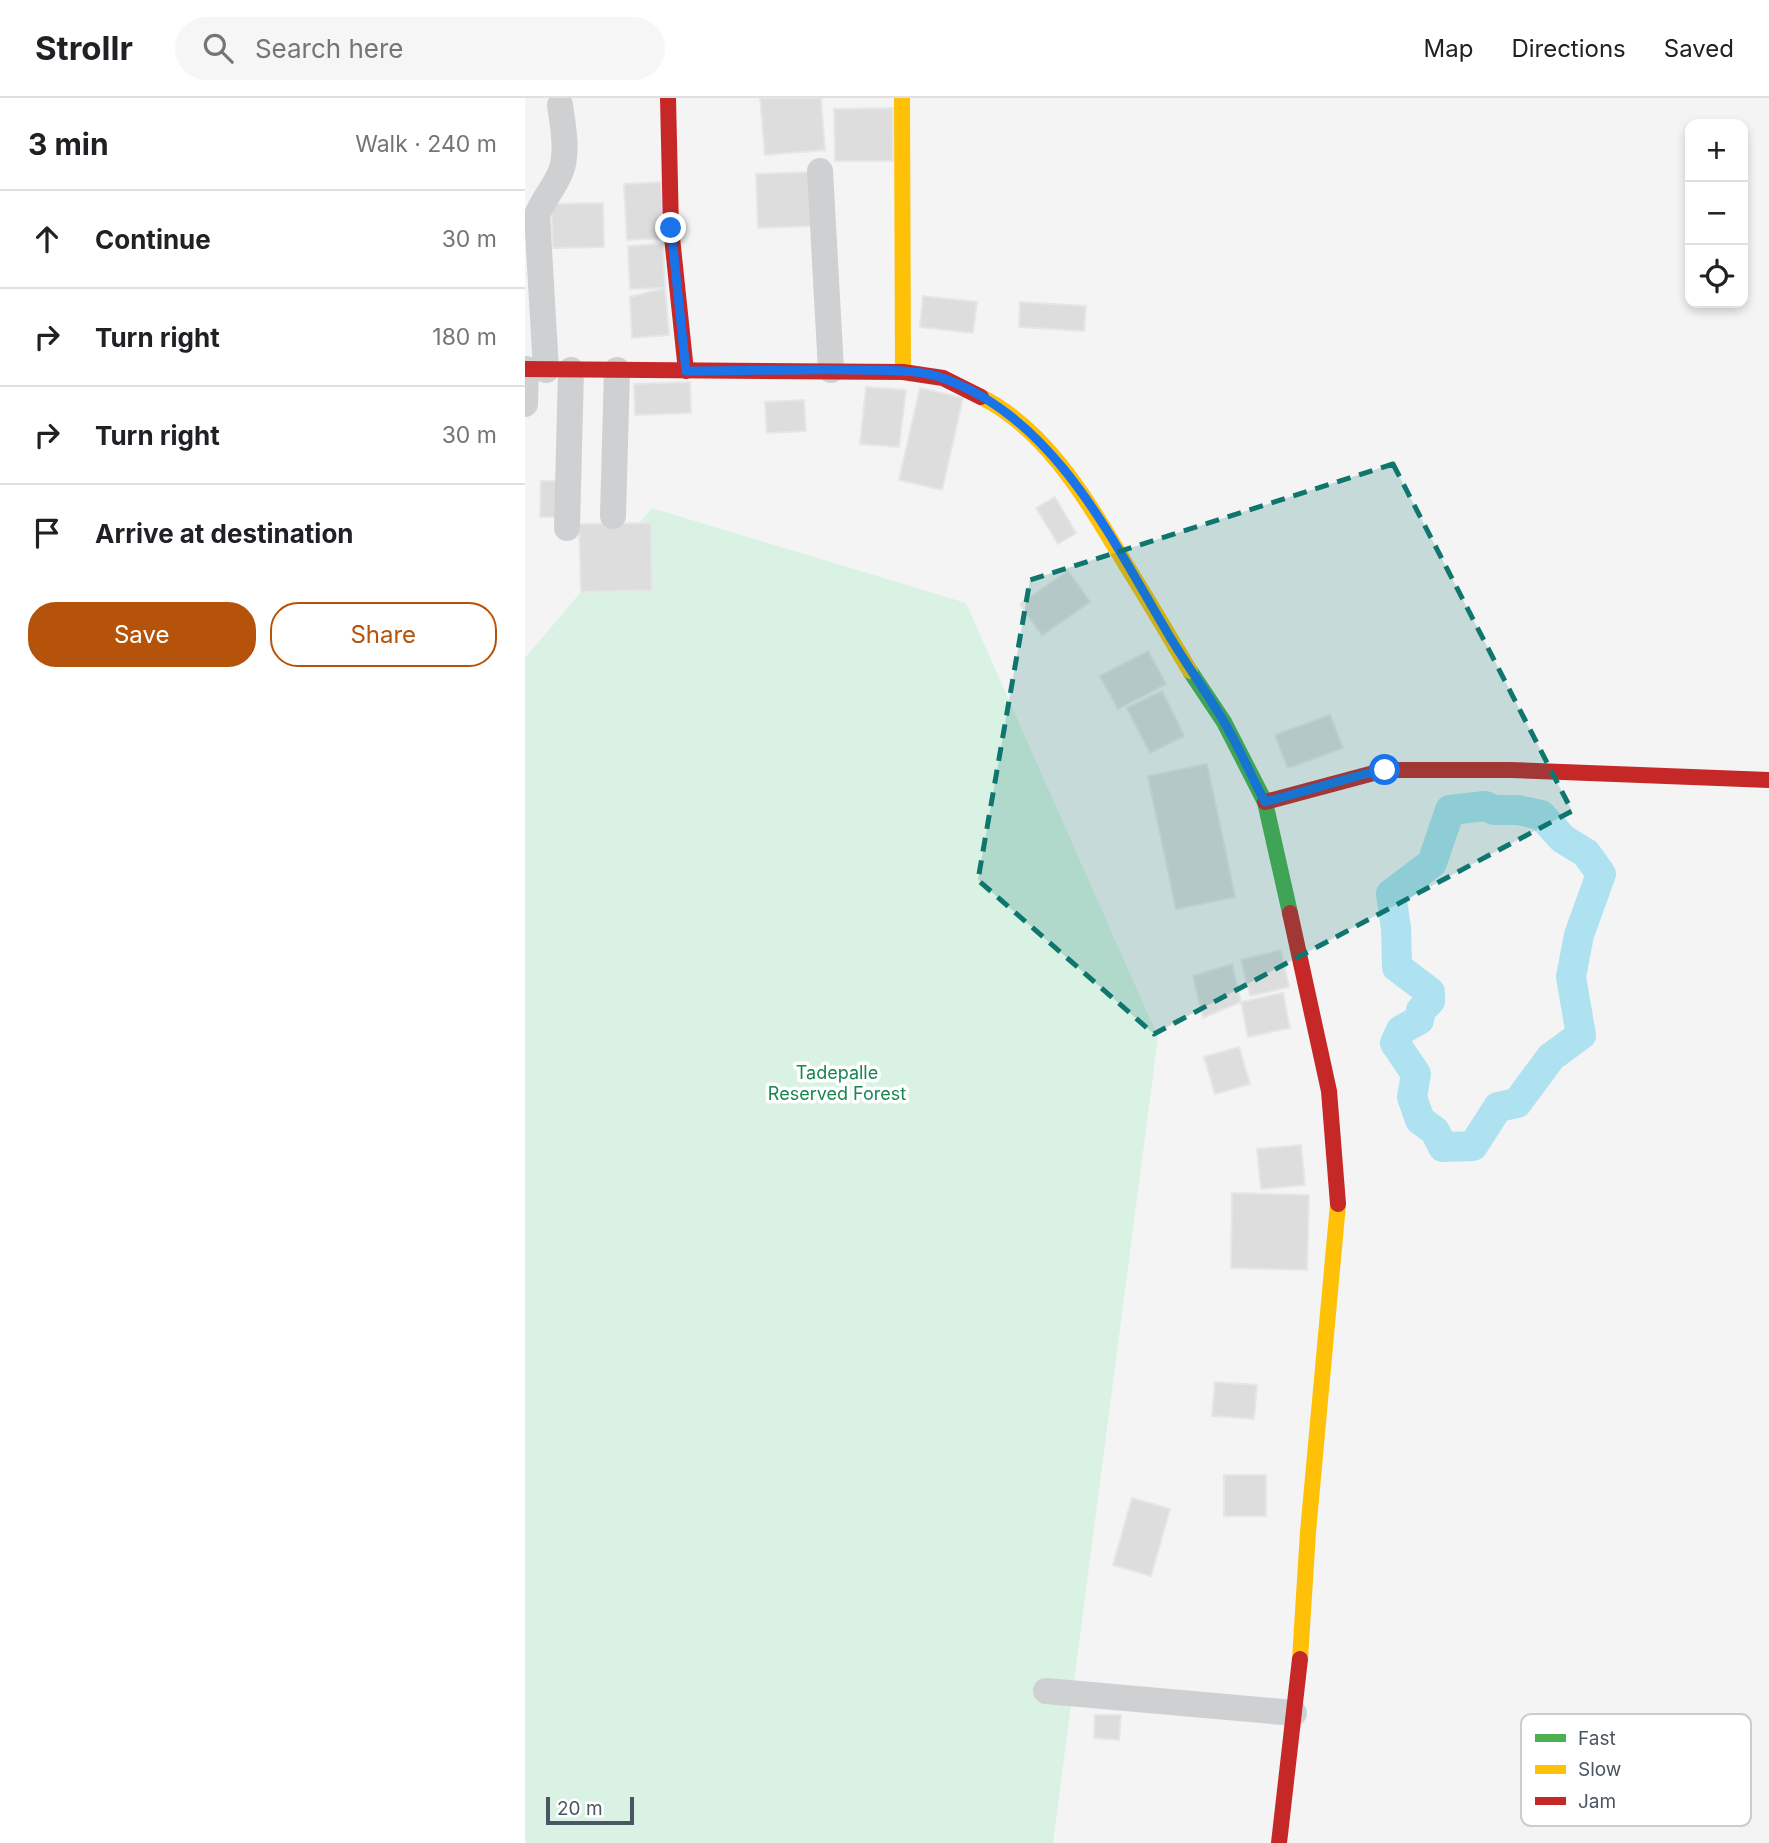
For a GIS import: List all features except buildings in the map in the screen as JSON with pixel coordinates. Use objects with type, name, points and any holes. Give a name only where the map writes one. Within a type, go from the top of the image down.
[{"type":"street","points":[[667,98],[671,228],[686,371]]},
{"type":"street","points":[[902,98],[903,372]]},
{"type":"street","points":[[561,105],[564,162],[537,215],[542,369],[566,528]]},
{"type":"street","points":[[820,171],[831,370]]},
{"type":"street","points":[[542,369],[903,372],[943,378],[987,400],[1023,426],[1086,499],[1224,722],[1265,802],[1329,1091],[1338,1213],[1308,1532],[1303,1632],[1279,1843]]},
{"type":"street","points":[[525,404],[542,369]]},
{"type":"street","points":[[613,516],[617,370]]},
{"type":"street","points":[[1265,802],[1385,770],[1510,770],[1769,780]]},
{"type":"street","points":[[1046,1691],[1294,1713]]},
{"type":"highlighted area","points":[[1393,464],[1572,811],[1154,1034],[978,880],[1030,580]]},
{"type":"green space","name":"Tadepalle Reserved Forest","points":[[652,508],[966,603],[1158,1037],[1053,1843],[525,1843],[525,658]]},
{"type":"waterway","points":[[1485,806],[1494,810],[1518,810],[1541,815],[1563,839],[1586,853],[1601,874],[1579,935],[1571,977],[1581,1035],[1551,1057],[1517,1103],[1498,1107],[1473,1146],[1443,1147],[1435,1131],[1420,1120],[1412,1097],[1416,1074],[1395,1043],[1401,1030],[1419,1020],[1421,1010],[1430,1001],[1430,992],[1397,967],[1396,928],[1391,894],[1432,863],[1450,810],[1485,806]]},
{"type":"traffic: fast","points":[[1190,671],[1224,722],[1265,802],[1290,913]]},
{"type":"traffic: slow","points":[[902,98],[903,372]]},
{"type":"traffic: slow","points":[[981,397],[1005,411],[1027,429],[1065,470],[1190,671]]},
{"type":"traffic: slow","points":[[1300,1659],[1308,1532],[1338,1204]]},
{"type":"traffic: jam","points":[[668,98],[671,228],[686,371]]},
{"type":"traffic: jam","points":[[525,369],[903,372],[943,378],[981,397]]},
{"type":"traffic: jam","points":[[1265,802],[1385,770],[1510,770],[1769,780]]},
{"type":"traffic: jam","points":[[1290,913],[1329,1091],[1338,1204]]},
{"type":"traffic: jam","points":[[1279,1843],[1300,1659]]},
{"type":"route","points":[[671,228],[686,371],[903,372],[943,378],[987,400],[1023,426],[1086,499],[1224,722],[1265,802],[1385,770]]}]
